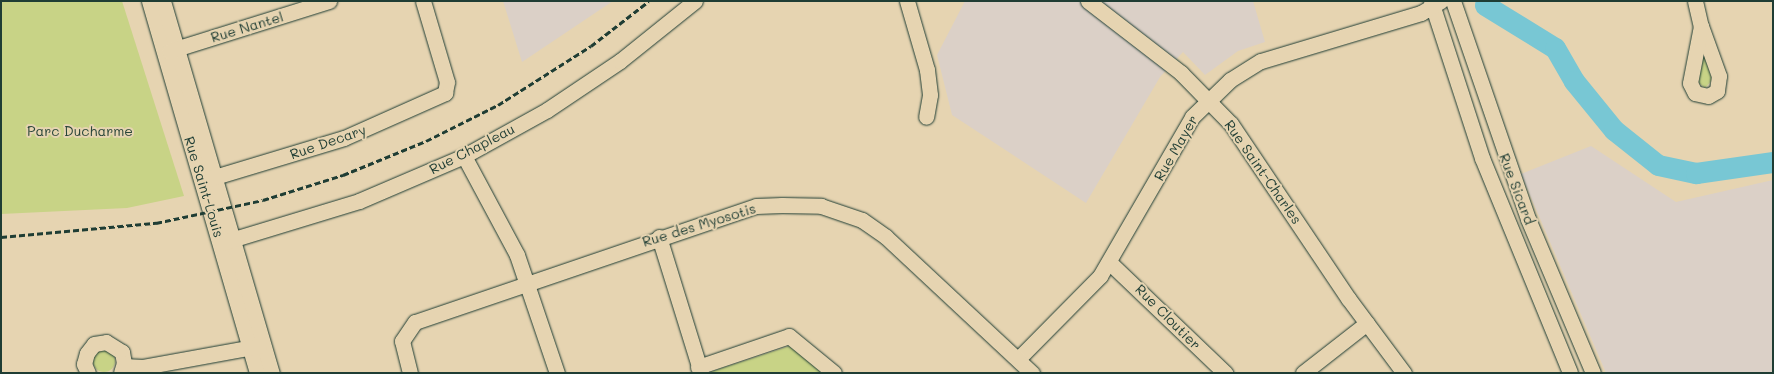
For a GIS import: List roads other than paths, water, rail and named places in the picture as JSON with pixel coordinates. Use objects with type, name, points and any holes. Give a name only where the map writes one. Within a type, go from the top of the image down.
[{"type":"street","name":"Rue Saint-Louis","points":[[149,1],[171,50],[210,179],[235,239],[257,346],[258,373]]},
{"type":"street","name":"Rue Saint-Louis","points":[[164,1],[171,50]]},
{"type":"street","name":"Rue Nantel","points":[[171,50],[329,1]]},
{"type":"street","name":"Rue Decary","points":[[210,179],[344,138],[447,89],[423,1]]},
{"type":"street","name":"Rue Chapleau","points":[[221,243],[359,201],[464,156],[547,110],[620,61],[695,1]]},
{"type":"street","points":[[907,1],[927,70],[930,95],[926,117]]},
{"type":"street","name":"Rue Saint-Charles","points":[[1088,1],[1164,58],[1208,100],[1252,153],[1366,323],[1404,373]]},
{"type":"street","name":"Rue Sicard","points":[[1453,1],[1528,219],[1593,373]]},
{"type":"street","points":[[1695,1],[1701,26]]},
{"type":"street","name":"Rue Mayer","points":[[1018,360],[1100,276],[1192,117],[1208,100],[1241,71],[1261,61],[1435,3]]},
{"type":"street","name":"Rue Sicard","points":[[1435,3],[1462,102],[1509,227],[1570,373]]},
{"type":"street","points":[[464,156],[517,255],[557,373]]},
{"type":"street","name":"Rue Saint-Louis","points":[[210,179],[221,243],[257,346],[272,373]]},
{"type":"street","name":"Rue des Myosotis","points":[[410,373],[402,341],[415,322],[659,237],[756,206],[821,206],[862,220],[886,237],[1032,373]]},
{"type":"street","points":[[1509,227],[1528,219]]},
{"type":"street","points":[[659,237],[699,370],[789,336],[834,373]]},
{"type":"street","name":"Rue Cloutier","points":[[1109,262],[1225,373]]},
{"type":"street","points":[[1303,373],[1366,323]]},
{"type":"street","points":[[88,373],[86,355],[100,342],[118,348],[122,370],[257,346]]},
{"type":"waterway","points":[[1485,5],[1555,48],[1574,81],[1614,130],[1658,165],[1696,173],[1773,162]]},
{"type":"railway","points":[[1,237],[156,223],[263,200],[343,175],[426,141],[498,105],[591,46],[649,1]]},
{"type":"park label","name":"Parc Ducharme","points":[[80,131]]}]
